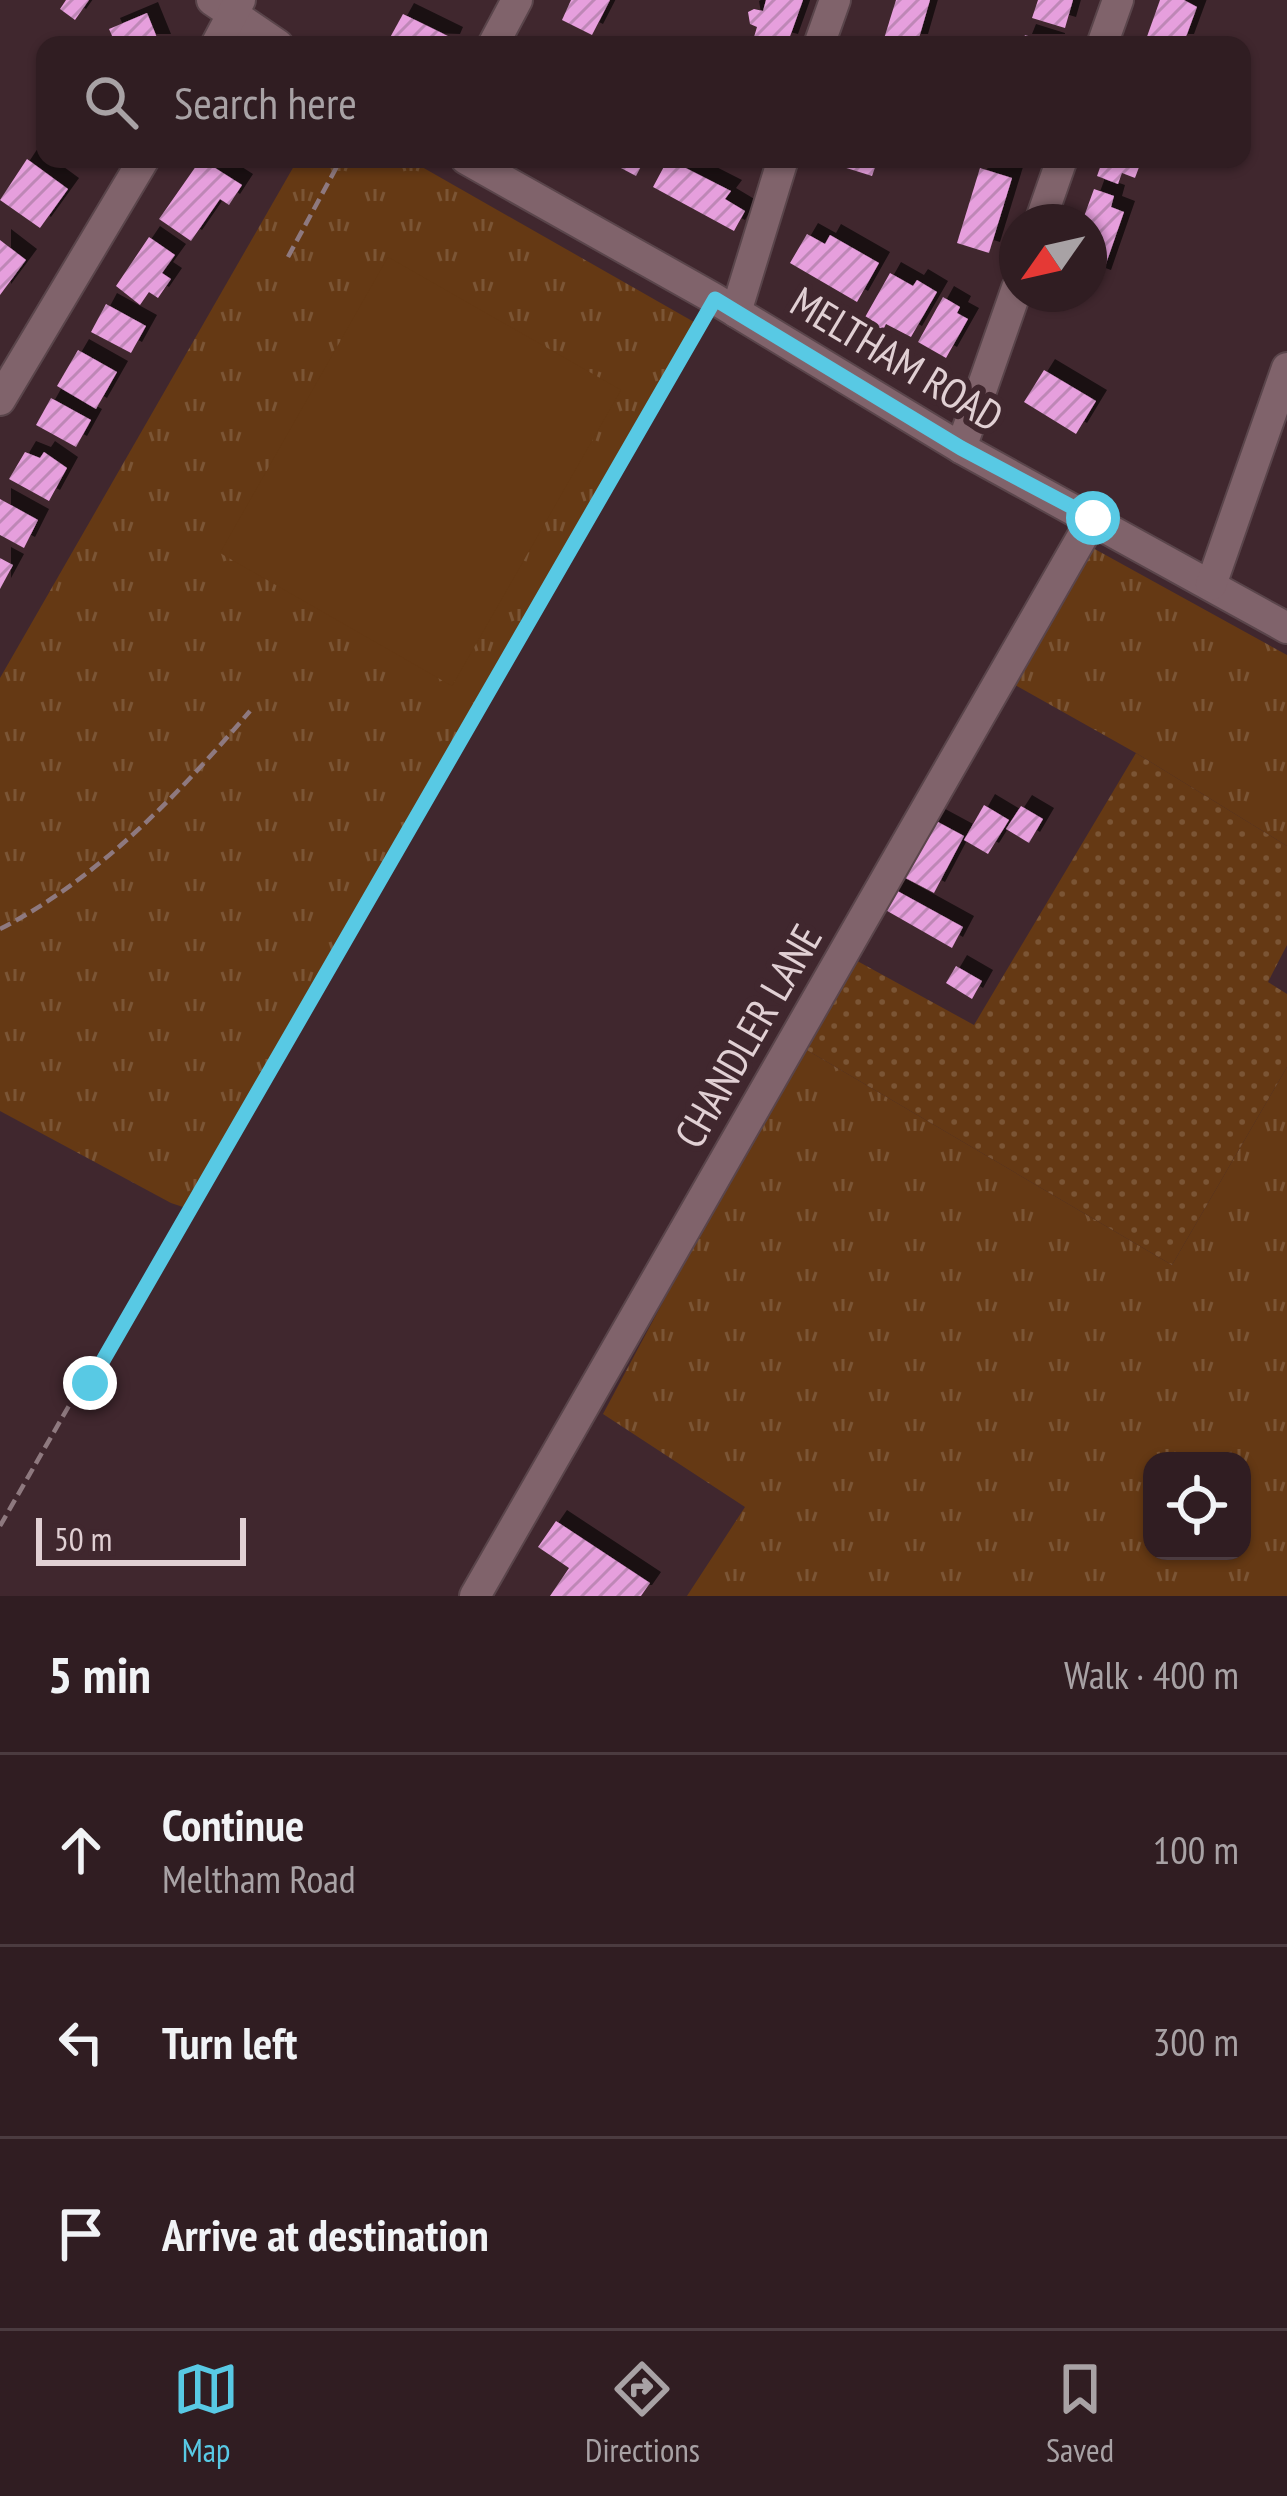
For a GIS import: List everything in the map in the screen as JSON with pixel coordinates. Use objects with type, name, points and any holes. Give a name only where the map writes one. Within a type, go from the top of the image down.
[{"type":"street","points":[[498,36],[517,0]]},
{"type":"street","points":[[822,36],[835,0]]},
{"type":"street","points":[[1105,36],[1118,0]]},
{"type":"street","points":[[219,36],[229,6],[267,36]]},
{"type":"street","points":[[0,400],[9,363],[138,168]]},
{"type":"street","name":"MELTHAM ROAD","points":[[482,168],[726,306],[961,448],[1287,628]]},
{"type":"street","points":[[726,306],[780,168]]},
{"type":"street","points":[[1046,204],[1059,168]]},
{"type":"street","points":[[961,448],[1009,312]]},
{"type":"street","points":[[1211,585],[1287,368]]},
{"type":"street","name":"CHANDLER LANE","points":[[476,1596],[1093,518]]},
{"type":"path","points":[[287,257],[336,168]]},
{"type":"path","points":[[0,1526],[726,306]]},
{"type":"path","points":[[0,929],[49,902],[111,856],[250,711]]},
{"type":"green space","points":[[293,168],[424,168],[694,322],[189,1209],[0,1111],[0,678]]},
{"type":"green space","points":[[388,257],[621,390],[452,686],[220,553]]},
{"type":"green space","points":[[1082,542],[1287,655],[1287,846],[1006,680]]},
{"type":"green space","points":[[1136,753],[1287,846],[1287,945],[1268,982],[1287,994],[1287,1067],[1172,1265],[800,1046],[850,957],[974,1025]]},
{"type":"green space","points":[[800,1046],[1172,1265],[1287,1067],[1287,1596],[687,1596],[745,1507],[603,1414]]},
{"type":"building","points":[[66,0],[89,0],[75,20],[60,9]]},
{"type":"building","points":[[571,0],[610,0],[592,35],[562,20]]},
{"type":"building","points":[[766,0],[803,0],[790,36],[754,36],[757,27],[750,24],[748,12],[763,11]]},
{"type":"building","points":[[896,0],[930,0],[920,36],[885,36]]},
{"type":"building","points":[[1038,0],[1073,0],[1065,28],[1032,18]]},
{"type":"building","points":[[1160,0],[1184,0],[1197,7],[1186,36],[1147,36]]},
{"type":"building","points":[[147,13],[156,36],[112,36],[109,29]]},
{"type":"building","points":[[403,14],[448,36],[391,36]]},
{"type":"building","points":[[27,159],[68,189],[40,228],[0,200]]},
{"type":"building","points":[[195,168],[215,168],[242,185],[229,205],[220,199],[191,241],[159,219]]},
{"type":"building","points":[[663,168],[686,168],[731,191],[725,199],[745,211],[734,231],[653,187]]},
{"type":"building","points":[[846,168],[875,168],[872,176]]},
{"type":"building","points":[[980,168],[1012,178],[1004,204],[999,204],[989,253],[957,243]]},
{"type":"building","points":[[1100,168],[1139,168],[1135,178],[1122,173],[1118,184],[1097,176]]},
{"type":"building","points":[[1094,189],[1114,196],[1111,207],[1124,212],[1107,261],[1107,204],[1089,204]]},
{"type":"building","points":[[807,234],[825,244],[830,235],[879,263],[857,302],[790,263]]},
{"type":"building","points":[[149,237],[175,255],[162,273],[171,279],[158,298],[149,292],[140,305],[116,286]]},
{"type":"building","points":[[0,240],[26,260],[0,295]]},
{"type":"building","points":[[890,273],[913,286],[917,280],[937,292],[911,337],[864,319]]},
{"type":"building","points":[[943,297],[960,307],[957,313],[968,319],[946,358],[918,342]]},
{"type":"building","points":[[106,304],[146,326],[131,353],[91,332]]},
{"type":"building","points":[[78,350],[117,372],[96,409],[57,386]]},
{"type":"building","points":[[1044,370],[1096,401],[1076,434],[1024,402]]},
{"type":"building","points":[[51,398],[91,420],[76,447],[36,425]]},
{"type":"building","points":[[25,452],[40,458],[44,452],[67,468],[49,501],[9,479]]},
{"type":"building","points":[[0,499],[38,520],[24,548],[0,535]]},
{"type":"building","points":[[0,558],[13,565],[0,589]]},
{"type":"building","points":[[984,805],[1009,820],[988,854],[964,840]]},
{"type":"building","points":[[1021,806],[1043,819],[1029,843],[1006,829]]},
{"type":"building","points":[[925,815],[964,836],[934,893],[894,872]]},
{"type":"building","points":[[892,888],[963,927],[952,948],[882,908]]},
{"type":"building","points":[[956,966],[982,981],[972,999],[946,983]]},
{"type":"building","points":[[556,1521],[650,1583],[641,1596],[550,1596],[569,1568],[538,1547]]},
{"type":"route","points":[[90,1383],[715,299],[961,448],[1093,518]]}]
